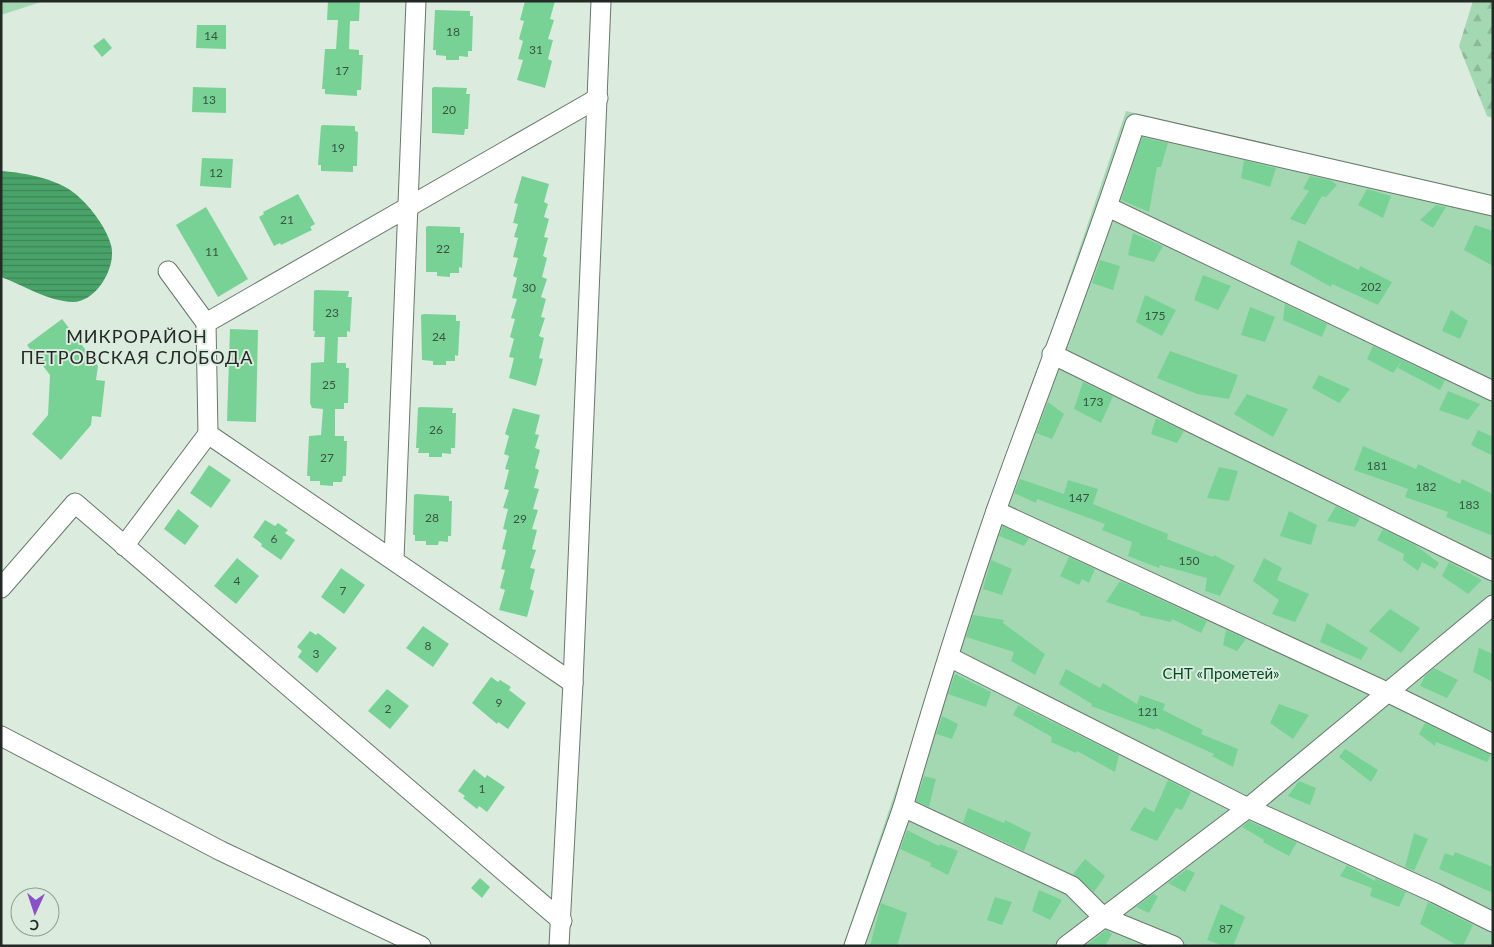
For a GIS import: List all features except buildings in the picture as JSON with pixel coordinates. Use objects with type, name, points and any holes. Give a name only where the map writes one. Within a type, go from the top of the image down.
[{"type":"street","points":[[394,559],[416,1]]},
{"type":"street","points":[[559,946],[562,921],[573,683],[601,1]]},
{"type":"street","points":[[206,323],[598,98]]},
{"type":"street","points":[[854,946],[902,807],[996,511],[1052,354],[1108,207],[1135,124],[1493,206]]},
{"type":"street","points":[[1108,207],[1493,391]]},
{"type":"street","points":[[124,546],[208,434],[206,323],[168,271]]},
{"type":"street","points":[[1052,354],[1493,571]]},
{"type":"street","points":[[208,434],[394,559],[573,683]]},
{"type":"street","points":[[1,588],[75,503],[562,921]]},
{"type":"street","points":[[996,511],[1389,693],[1493,744]]},
{"type":"street","points":[[1066,946],[1248,808],[1493,605]]},
{"type":"street","points":[[949,657],[1248,808],[1435,893],[1493,922]]},
{"type":"street","points":[[1,736],[221,851],[421,946]]},
{"type":"street","points":[[902,807],[1072,886],[1103,917],[1174,946]]},
{"type":"green space","points":[[1,1],[44,1],[1,15]]},
{"type":"green space","points":[[1473,1],[1493,1],[1493,118],[1487,116],[1459,46]]},
{"type":"green space","name":"СНТ «Прометей»","points":[[1126,111],[1493,195],[1493,946],[843,946]]},
{"type":"shaded area","points":[[1,171],[32,175],[63,186],[80,198],[98,220],[106,232],[111,245],[111,263],[103,281],[90,296],[73,302],[63,301],[45,296],[1,277]]},
{"type":"district","name":"МИКРОРАЙОН ПЕТРОВСКАЯ СЛОБОДА","points":[[137,347]]}]
